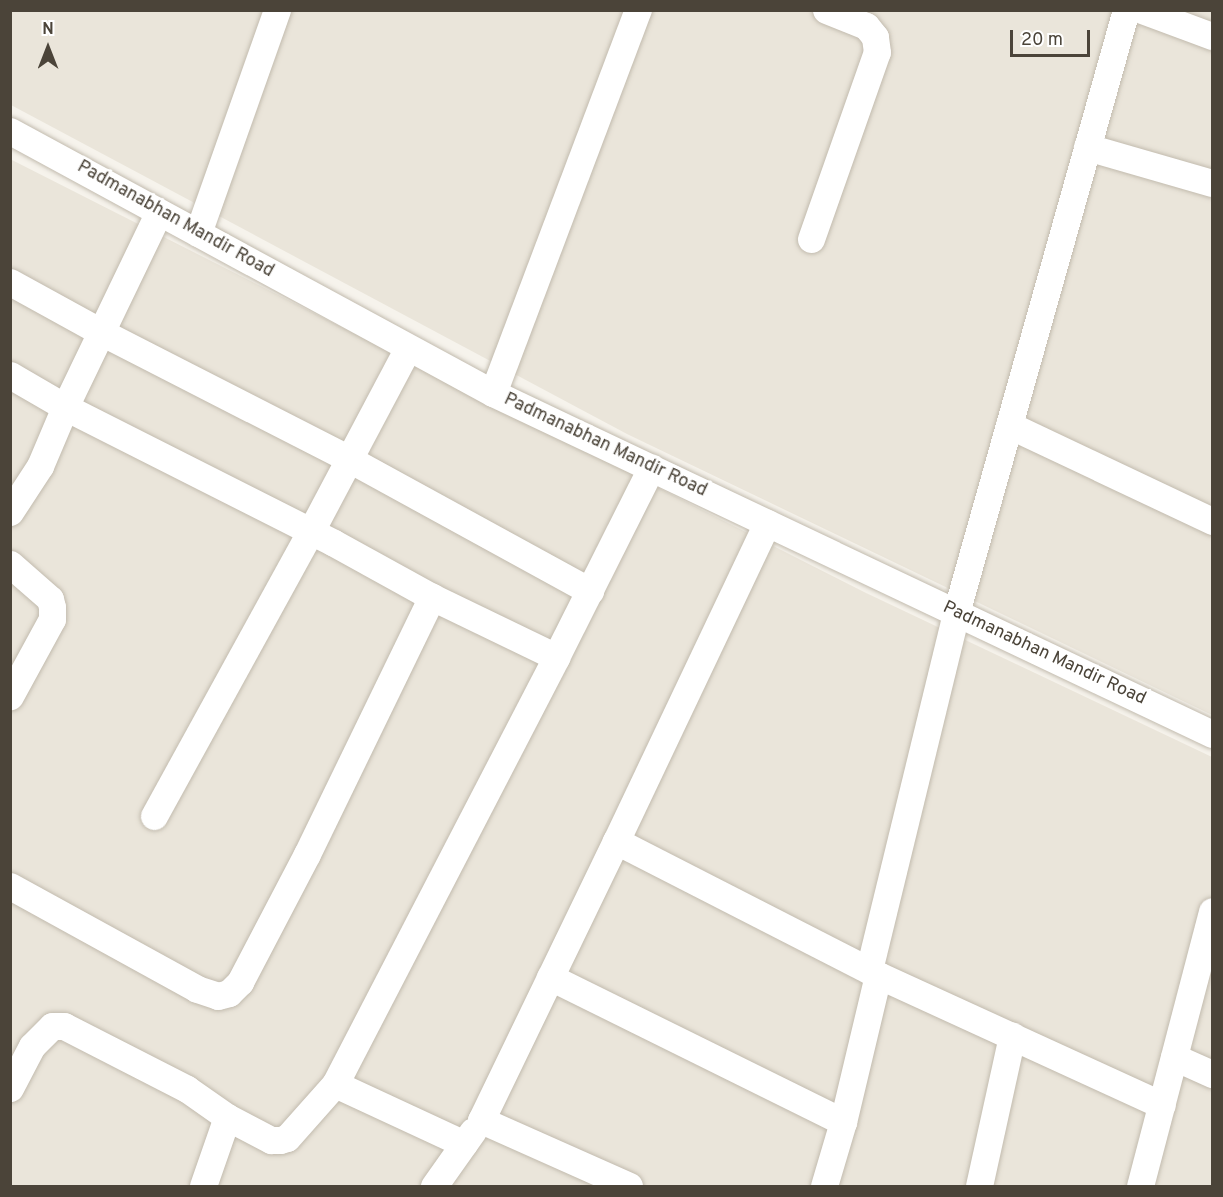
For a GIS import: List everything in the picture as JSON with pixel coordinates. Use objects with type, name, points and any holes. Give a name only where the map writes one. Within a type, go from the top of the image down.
[{"type":"street","points":[[198,233],[277,10]]},
{"type":"street","points":[[493,393],[638,10]]},
{"type":"street","points":[[811,239],[877,52],[875,37],[866,26],[826,10]]},
{"type":"street","points":[[824,1186],[843,1122],[873,972],[956,613],[1126,10]]},
{"type":"street","points":[[1142,10],[1212,36]]},
{"type":"street","name":"Padmanabhan Mandir Road","points":[[10,131],[493,393],[1212,734]]},
{"type":"street","points":[[1087,147],[1212,183]]},
{"type":"street","points":[[10,512],[40,466],[65,407],[159,212]]},
{"type":"street","points":[[10,282],[101,332],[349,459],[590,591]]},
{"type":"street","points":[[154,816],[311,531],[408,348]]},
{"type":"street","points":[[10,375],[65,407],[311,531],[432,597],[556,657]]},
{"type":"street","points":[[1009,425],[1212,521]]},
{"type":"street","points":[[10,1088],[33,1046],[52,1026],[64,1026],[186,1089],[227,1117],[271,1140],[287,1138],[335,1084],[590,591],[651,468]]},
{"type":"street","points":[[434,1186],[481,1120],[767,523]]},
{"type":"street","points":[[10,564],[50,599],[52,607],[52,619],[10,696]]},
{"type":"street","points":[[10,886],[197,989],[218,996],[229,993],[240,982],[307,854],[432,597]]},
{"type":"street","points":[[616,841],[873,972],[1162,1105]]},
{"type":"street","points":[[1140,1186],[1212,911]]},
{"type":"street","points":[[550,977],[843,1122]]},
{"type":"street","points":[[979,1186],[1012,1036]]},
{"type":"street","points":[[1174,1057],[1212,1074]]},
{"type":"street","points":[[335,1084],[464,1144]]},
{"type":"street","points":[[204,1186],[227,1117]]},
{"type":"street","points":[[481,1120],[629,1186]]},
{"type":"shaded area","points":[[10,11],[1212,11],[1212,715],[627,434],[11,105]]},
{"type":"shaded area","points":[[10,159],[864,592],[1212,757],[1212,1186],[11,1186]]}]
